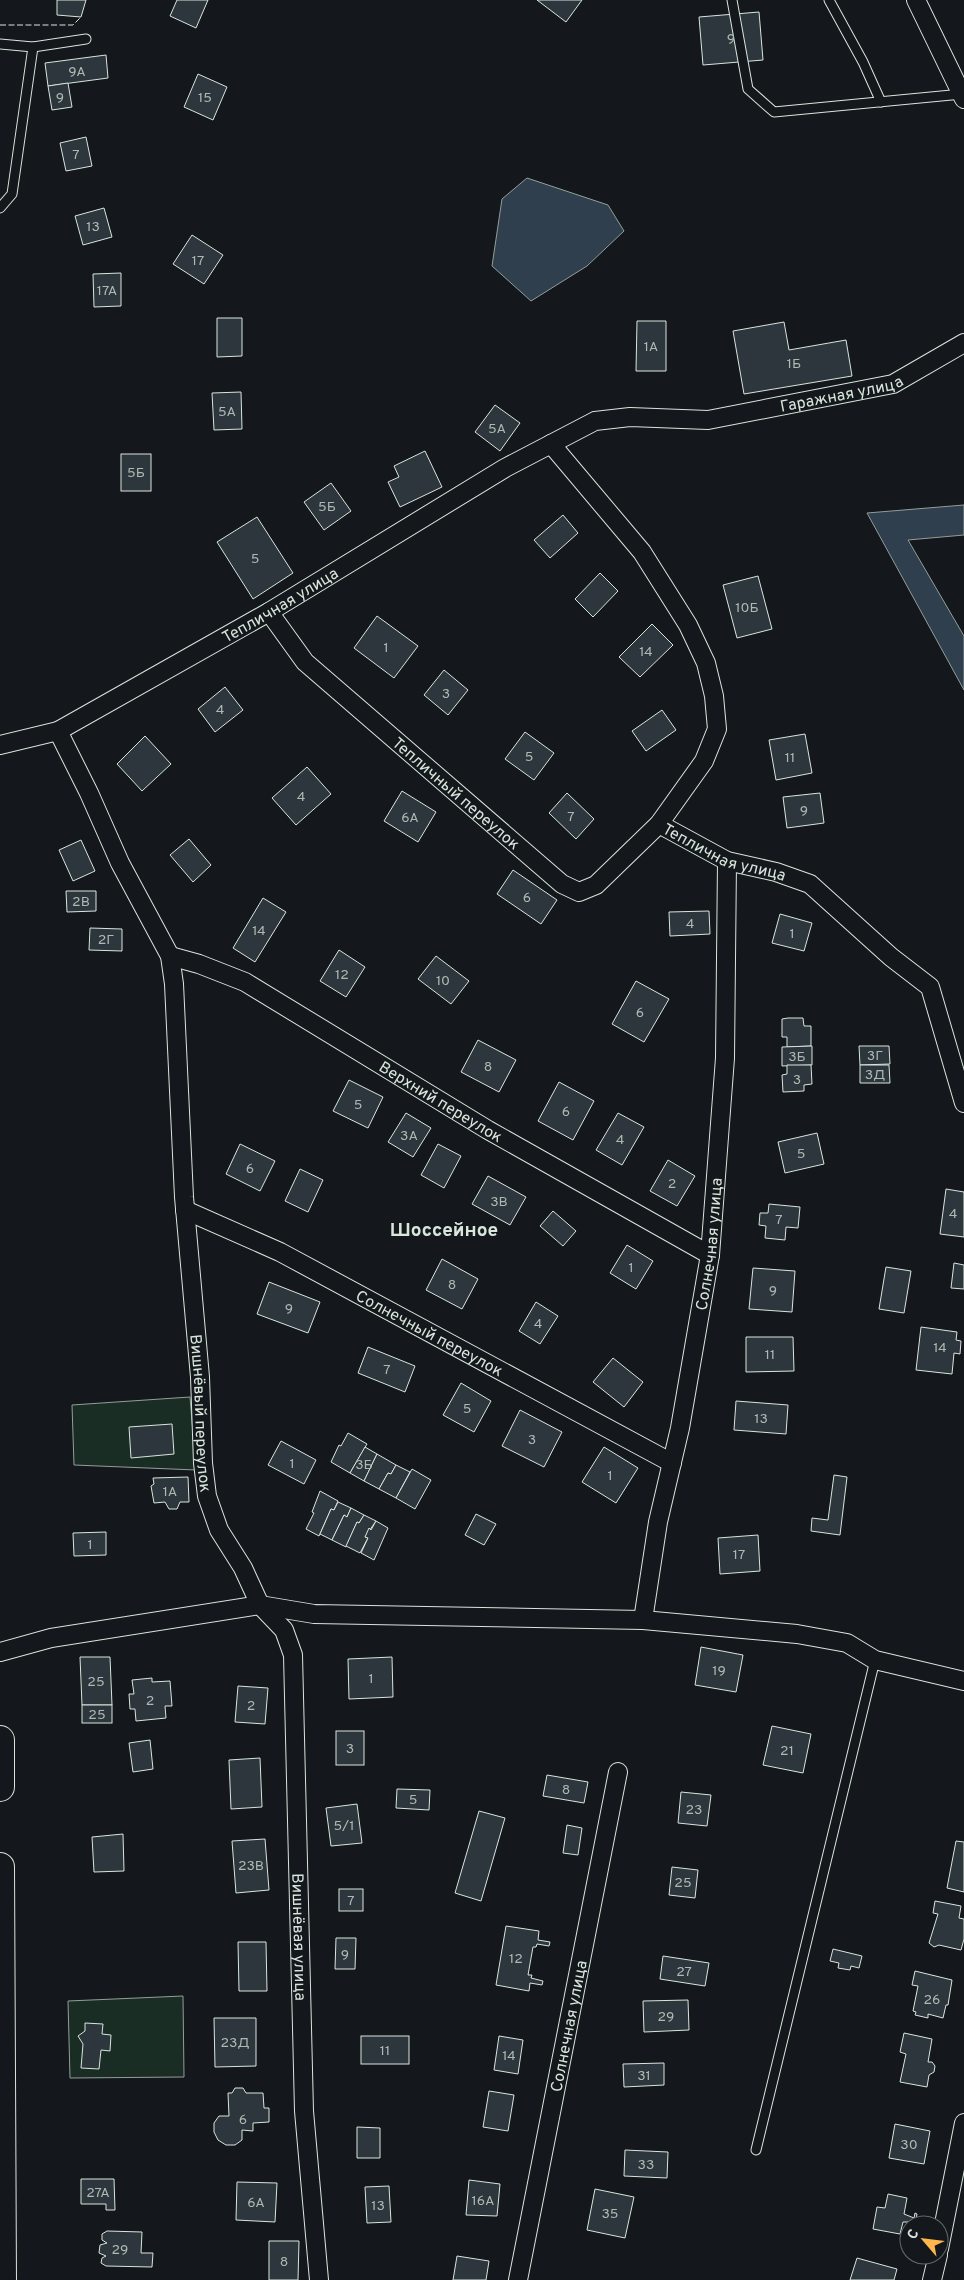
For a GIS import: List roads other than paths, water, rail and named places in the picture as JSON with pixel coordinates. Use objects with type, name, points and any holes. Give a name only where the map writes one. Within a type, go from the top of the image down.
[{"type":"main road","points":[[0,1740],[0,1787]]},
{"type":"main road","points":[[0,1866],[2,2280]]},
{"type":"street","points":[[916,0],[963,95]]},
{"type":"street","name":"Гаражная улица","points":[[708,420],[894,384],[964,343]]},
{"type":"street","name":"Тепличная улица","points":[[0,745],[58,731],[269,612],[505,468],[595,422],[630,417],[708,420]]},
{"type":"street","name":"Тепличная улица","points":[[551,444],[642,552],[688,625],[706,663],[714,696],[717,729],[704,761],[659,824],[726,861],[776,872],[810,884],[891,956],[930,987],[964,1103]]},
{"type":"street","name":"Тепличный переулок","points":[[269,612],[305,662],[562,884],[579,892],[596,886],[659,824]]},
{"type":"street","points":[[58,731],[120,864],[170,956]]},
{"type":"street","name":"Солнечная улица","points":[[643,1620],[658,1522],[680,1428],[710,1255],[725,1058],[726,861]]},
{"type":"street","name":"Вишнёвый переулок","points":[[170,956],[174,984],[185,1210],[200,1377],[203,1463],[207,1496],[219,1530],[244,1568],[260,1605]]},
{"type":"street","name":"Верхний переулок","points":[[170,956],[199,964],[245,982],[488,1130],[710,1255]]},
{"type":"street","name":"Солнечный переулок","points":[[185,1210],[280,1252],[672,1463]]},
{"type":"street","points":[[0,1652],[51,1638],[260,1605],[314,1614],[643,1620],[797,1634],[847,1643],[875,1660],[964,1681]]},
{"type":"street","name":"Вишнёвая улица","points":[[260,1605],[284,1630],[293,1656],[304,2111],[319,2280]]},
{"type":"street","name":"Солнечная улица","points":[[518,2280],[618,1772]]},
{"type":"street","points":[[946,2215],[964,2123]]},
{"type":"street","points":[[932,2280],[936,2265]]},
{"type":"lane","points":[[732,0],[748,89],[774,112],[963,95]]},
{"type":"lane","points":[[829,0],[863,62],[881,102]]},
{"type":"lane","points":[[0,44],[33,47],[86,39]]},
{"type":"lane","points":[[0,208],[12,194],[33,47]]},
{"type":"lane","points":[[756,2150],[875,1660]]},
{"type":"water","points":[[527,178],[608,205],[624,231],[587,266],[531,301],[492,266],[502,199]]},
{"type":"water","points":[[964,505],[964,535],[908,540],[964,636],[964,690],[867,513]]},
{"type":"district","name":"Шоссейное","points":[[444,1229]]}]
